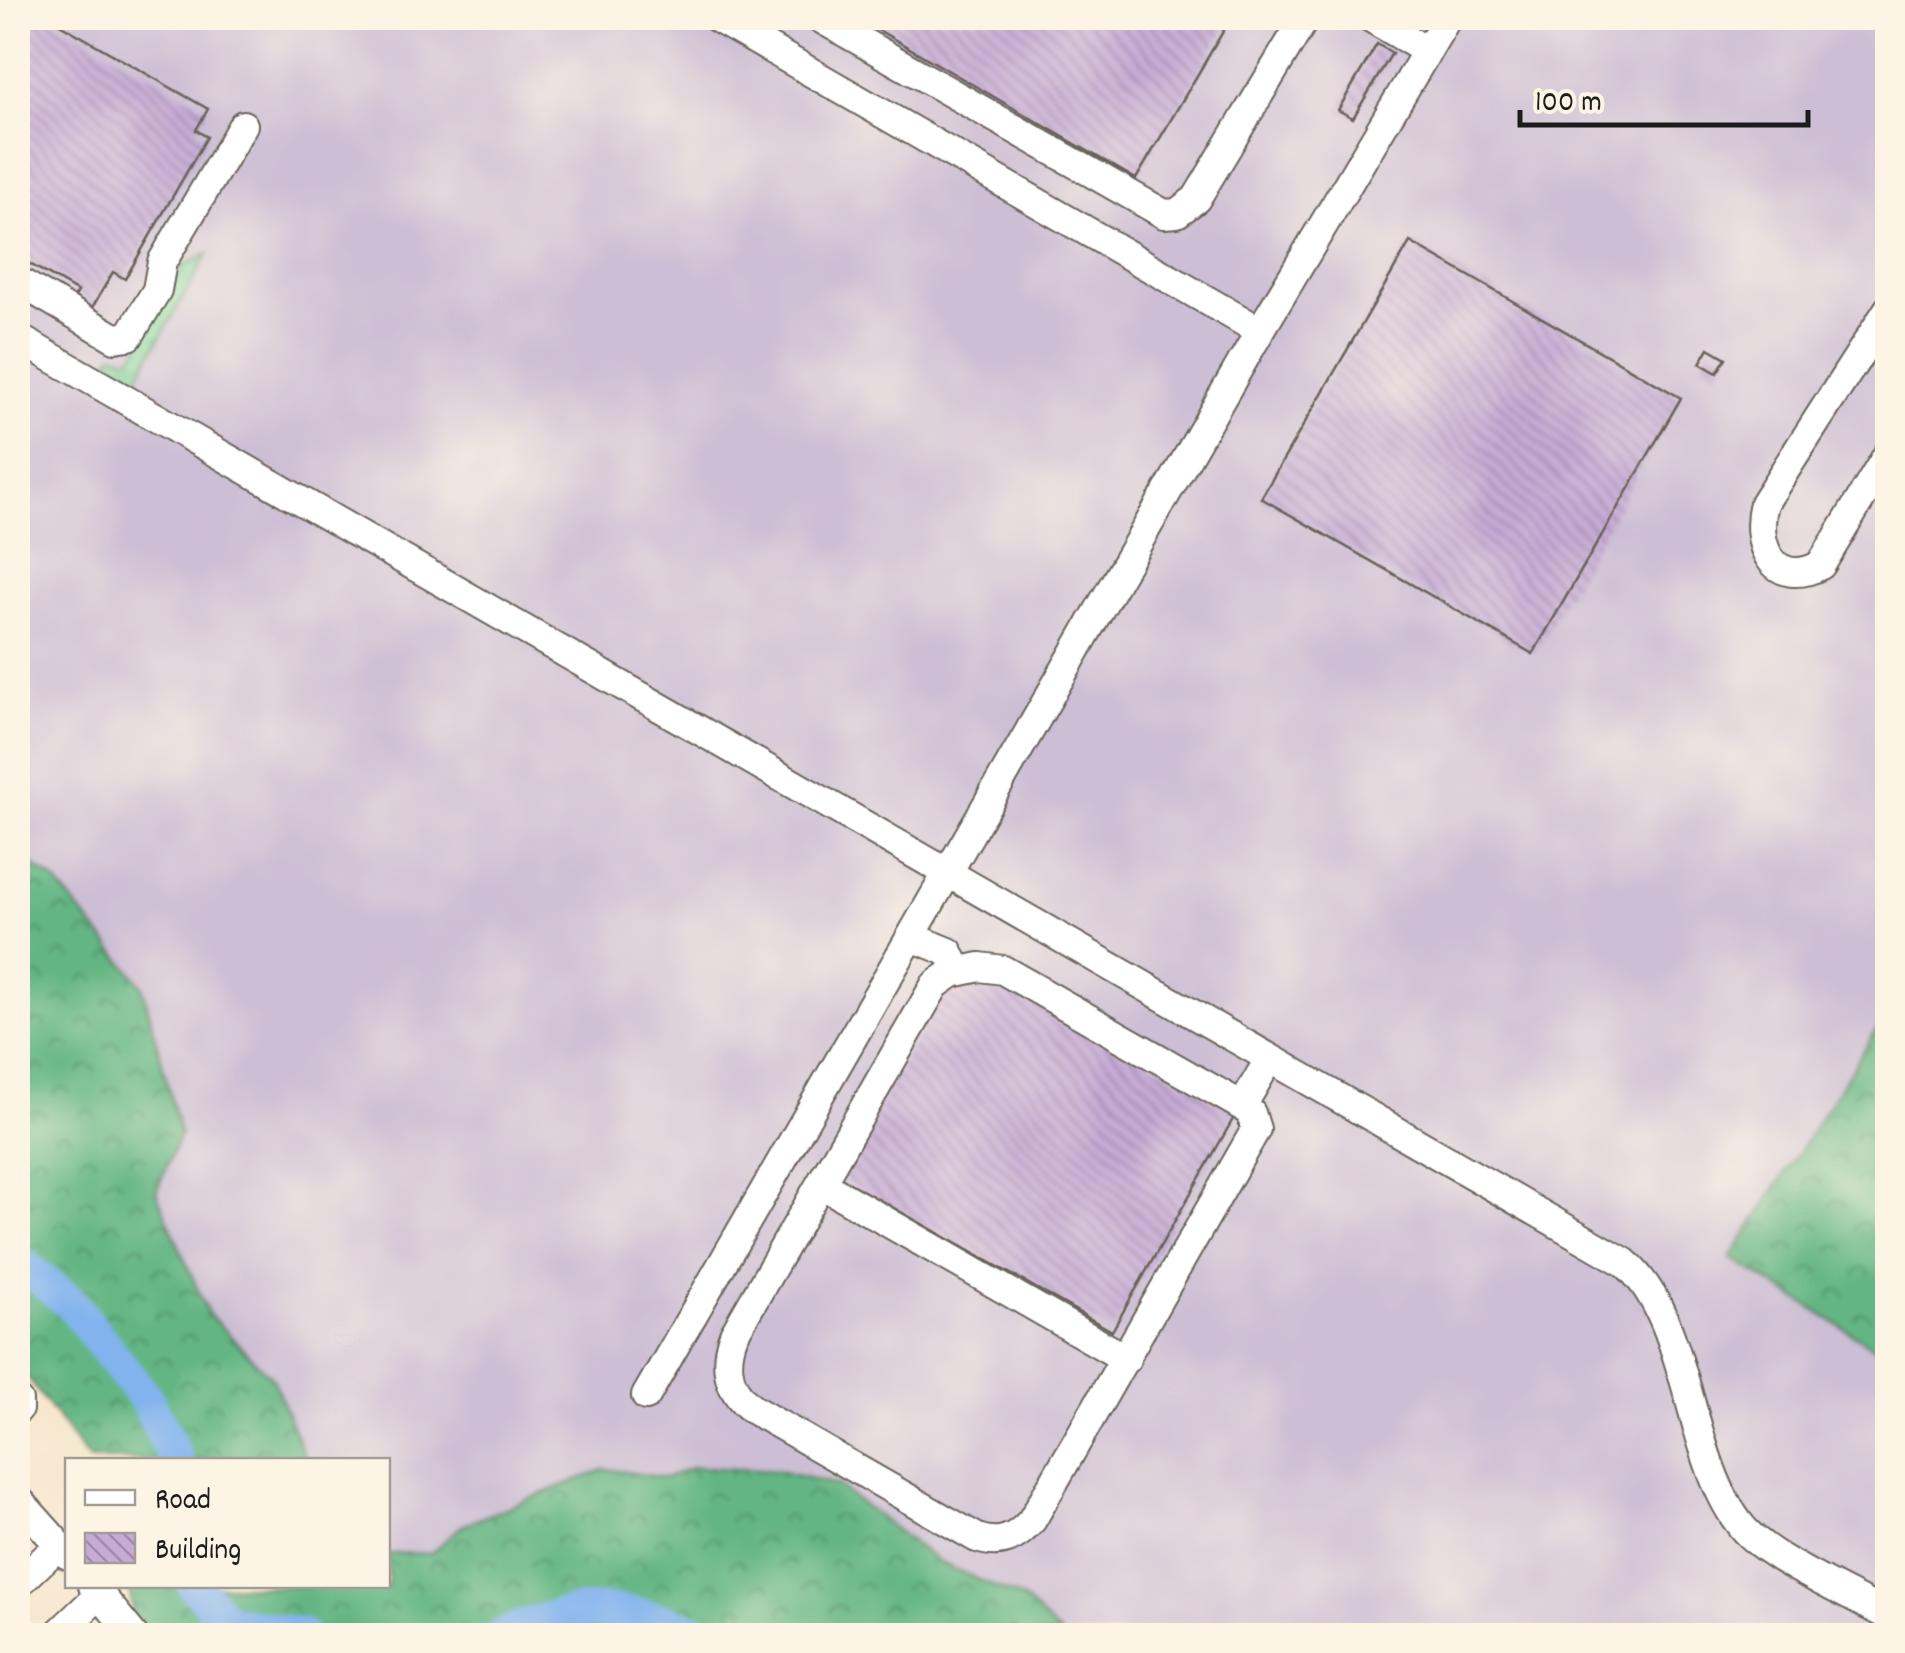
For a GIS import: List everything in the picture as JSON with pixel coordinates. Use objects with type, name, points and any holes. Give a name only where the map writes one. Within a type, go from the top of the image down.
[{"type":"street","points":[[717,18],[1260,331]]},
{"type":"street","points":[[820,18],[1164,214],[1177,213],[1196,199],[1305,18]]},
{"type":"street","points":[[646,1396],[1260,331],[1446,18]]},
{"type":"street","points":[[1382,20],[1427,51]]},
{"type":"street","points":[[18,281],[104,332],[120,339],[132,332],[158,290],[162,262],[243,125]]},
{"type":"street","points":[[1888,310],[1764,502],[1758,524],[1774,564],[1788,573],[1804,574],[1821,565],[1888,454]]},
{"type":"street","points":[[79,374],[104,332]]},
{"type":"street","points":[[18,338],[1631,1268],[1656,1305],[1722,1494],[1740,1525],[1764,1545],[1888,1616]]},
{"type":"street","points":[[912,936],[949,952],[958,971]]},
{"type":"street","points":[[989,966],[1004,970],[1242,1106],[1255,1121],[1252,1139],[1027,1526],[999,1542],[960,1528],[752,1409],[732,1386],[727,1361],[734,1334],[942,978],[989,966]]},
{"type":"street","points":[[1242,1106],[1270,1058]]},
{"type":"street","points":[[820,1184],[1126,1358]]},
{"type":"street","points":[[18,1401],[18,1408]]},
{"type":"street","points":[[18,1500],[63,1550],[18,1584]]},
{"type":"street","points":[[56,1636],[96,1590],[134,1636]]},
{"type":"shaded area","points":[[18,18],[1887,18],[1887,1635],[1061,1635],[1023,1599],[938,1562],[837,1485],[778,1471],[694,1467],[666,1479],[605,1469],[464,1525],[431,1553],[390,1554],[390,1458],[305,1458],[273,1379],[208,1314],[156,1192],[180,1134],[54,880],[18,855]]},
{"type":"green space","points":[[208,254],[137,378],[108,360],[114,354],[128,358],[136,352],[184,265]]},
{"type":"green space","points":[[18,855],[54,880],[142,985],[180,1134],[156,1192],[208,1314],[273,1379],[305,1458],[88,1458],[18,1365]]},
{"type":"green space","points":[[1887,1014],[1887,1355],[1731,1258]]},
{"type":"green space","points":[[694,1467],[778,1471],[837,1485],[938,1562],[1023,1599],[1061,1635],[152,1635],[132,1612],[129,1588],[390,1588],[390,1554],[431,1553],[463,1525],[605,1469],[666,1478]]},
{"type":"building","points":[[18,18],[49,18],[208,109],[196,130],[207,137],[125,279],[113,272],[89,313],[71,303],[78,292],[18,257]]},
{"type":"building","points":[[872,18],[1231,18],[1136,179],[868,24]]},
{"type":"building","points":[[1377,44],[1392,53],[1353,118],[1338,110]]},
{"type":"building","points":[[1410,242],[1681,398],[1533,654],[1261,498]]},
{"type":"building","points":[[1709,348],[1726,358],[1717,373],[1700,363]]},
{"type":"building","points":[[987,971],[1237,1112],[1112,1331],[839,1177],[952,977]]},
{"type":"waterway","points":[[18,1262],[71,1303],[148,1402],[175,1458]]},
{"type":"waterway","points":[[197,1588],[226,1621],[301,1636]]},
{"type":"waterway","points":[[502,1636],[556,1617],[604,1612],[653,1618],[707,1636]]}]
